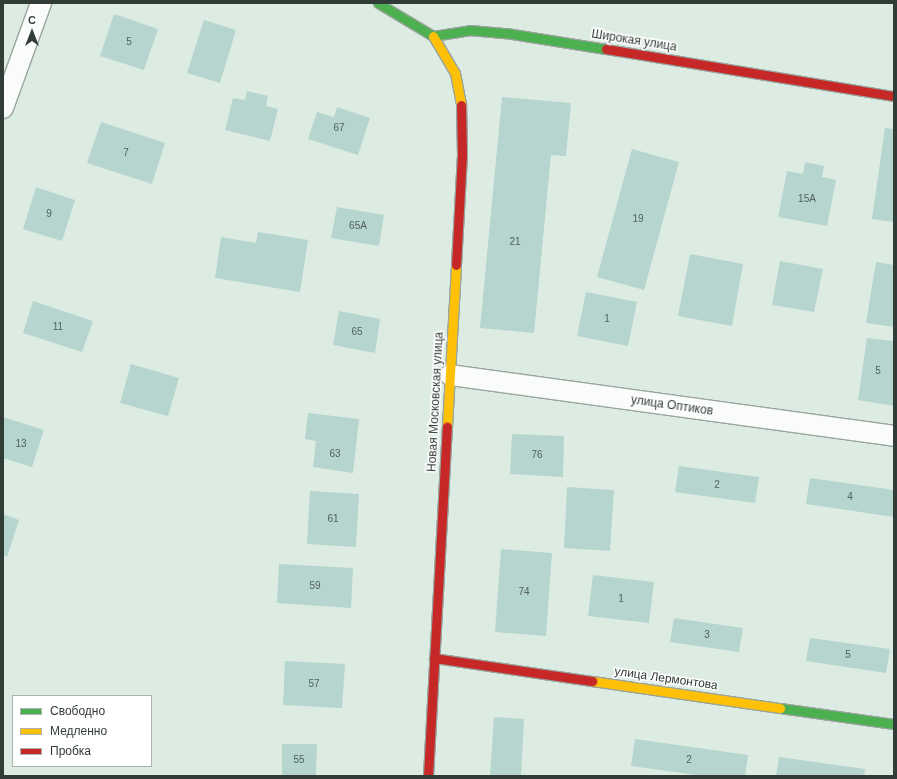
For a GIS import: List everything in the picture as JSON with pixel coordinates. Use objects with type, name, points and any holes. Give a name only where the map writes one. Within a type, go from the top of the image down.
[{"type":"street","points":[[3,108],[41,3]]},
{"type":"street","points":[[378,3],[433,36]]},
{"type":"street","name":"Широкая улица","points":[[433,36],[469,30],[506,33],[894,96]]},
{"type":"street","name":"Новая Московская улица","points":[[428,776],[462,155],[462,110],[455,73],[433,36]]},
{"type":"street","name":"улица Оптиков","points":[[450,375],[894,436]]},
{"type":"street","name":"улица Лермонтова","points":[[434,658],[894,724]]},
{"type":"building","points":[[114,14],[158,29],[144,70],[100,56]]},
{"type":"building","points":[[204,20],[236,30],[220,83],[187,73]]},
{"type":"building","points":[[247,91],[268,96],[266,106],[278,109],[270,141],[225,130],[233,98],[245,100]]},
{"type":"building","points":[[502,97],[571,103],[566,156],[551,155],[534,333],[480,328]]},
{"type":"building","points":[[337,107],[370,118],[358,155],[308,139],[317,112],[334,117]]},
{"type":"building","points":[[101,122],[165,143],[152,184],[87,163]]},
{"type":"building","points":[[885,128],[894,129],[894,222],[872,219]]},
{"type":"building","points":[[632,149],[679,162],[644,290],[597,277]]},
{"type":"building","points":[[805,162],[824,166],[822,177],[836,180],[827,226],[778,217],[787,171],[803,174]]},
{"type":"building","points":[[36,187],[75,200],[62,241],[23,229]]},
{"type":"building","points":[[337,207],[384,215],[379,246],[331,238]]},
{"type":"building","points":[[258,232],[308,240],[300,292],[215,278],[221,237],[256,243]]},
{"type":"building","points":[[690,254],[743,264],[732,326],[678,316]]},
{"type":"building","points":[[780,261],[823,269],[814,312],[772,305]]},
{"type":"building","points":[[876,262],[894,265],[894,327],[866,323]]},
{"type":"building","points":[[586,292],[637,302],[628,346],[577,336]]},
{"type":"building","points":[[33,301],[93,321],[82,352],[23,333]]},
{"type":"building","points":[[339,311],[380,319],[375,353],[333,345]]},
{"type":"building","points":[[867,338],[894,341],[894,406],[858,400]]},
{"type":"building","points":[[131,364],[179,378],[168,416],[120,403]]},
{"type":"building","points":[[308,413],[359,419],[353,473],[313,467],[316,441],[305,439]]},
{"type":"building","points":[[3,417],[44,430],[32,467],[3,458]]},
{"type":"building","points":[[512,434],[564,436],[563,477],[510,474]]},
{"type":"building","points":[[679,466],[759,477],[755,503],[675,492]]},
{"type":"building","points":[[810,478],[894,490],[894,517],[806,504]]},
{"type":"building","points":[[567,487],[614,490],[610,551],[564,548]]},
{"type":"building","points":[[310,491],[359,494],[356,547],[307,544]]},
{"type":"building","points":[[3,514],[19,520],[7,557],[3,555]]},
{"type":"building","points":[[501,549],[552,553],[546,636],[495,632]]},
{"type":"building","points":[[279,564],[353,568],[351,608],[277,603]]},
{"type":"building","points":[[593,575],[654,582],[649,623],[588,616]]},
{"type":"building","points":[[674,618],[743,628],[739,652],[670,642]]},
{"type":"building","points":[[810,638],[890,649],[886,673],[806,661]]},
{"type":"building","points":[[285,661],[345,664],[342,708],[283,705]]},
{"type":"building","points":[[494,717],[524,719],[521,776],[490,776]]},
{"type":"building","points":[[635,739],[748,755],[745,776],[703,776],[631,766]]},
{"type":"building","points":[[282,744],[317,744],[316,776],[282,776]]},
{"type":"building","points":[[779,757],[865,769],[864,776],[776,776]]},
{"type":"traffic: fast","points":[[378,3],[433,36],[469,30],[506,33],[606,49]]},
{"type":"traffic: fast","points":[[780,708],[894,724]]},
{"type":"traffic: slow","points":[[433,36],[455,73],[461,105]]},
{"type":"traffic: slow","points":[[447,427],[456,265]]},
{"type":"traffic: slow","points":[[592,681],[780,708]]},
{"type":"traffic: jam","points":[[606,49],[894,96]]},
{"type":"traffic: jam","points":[[456,265],[462,155],[461,105]]},
{"type":"traffic: jam","points":[[428,776],[447,427]]},
{"type":"traffic: jam","points":[[434,658],[592,681]]}]
